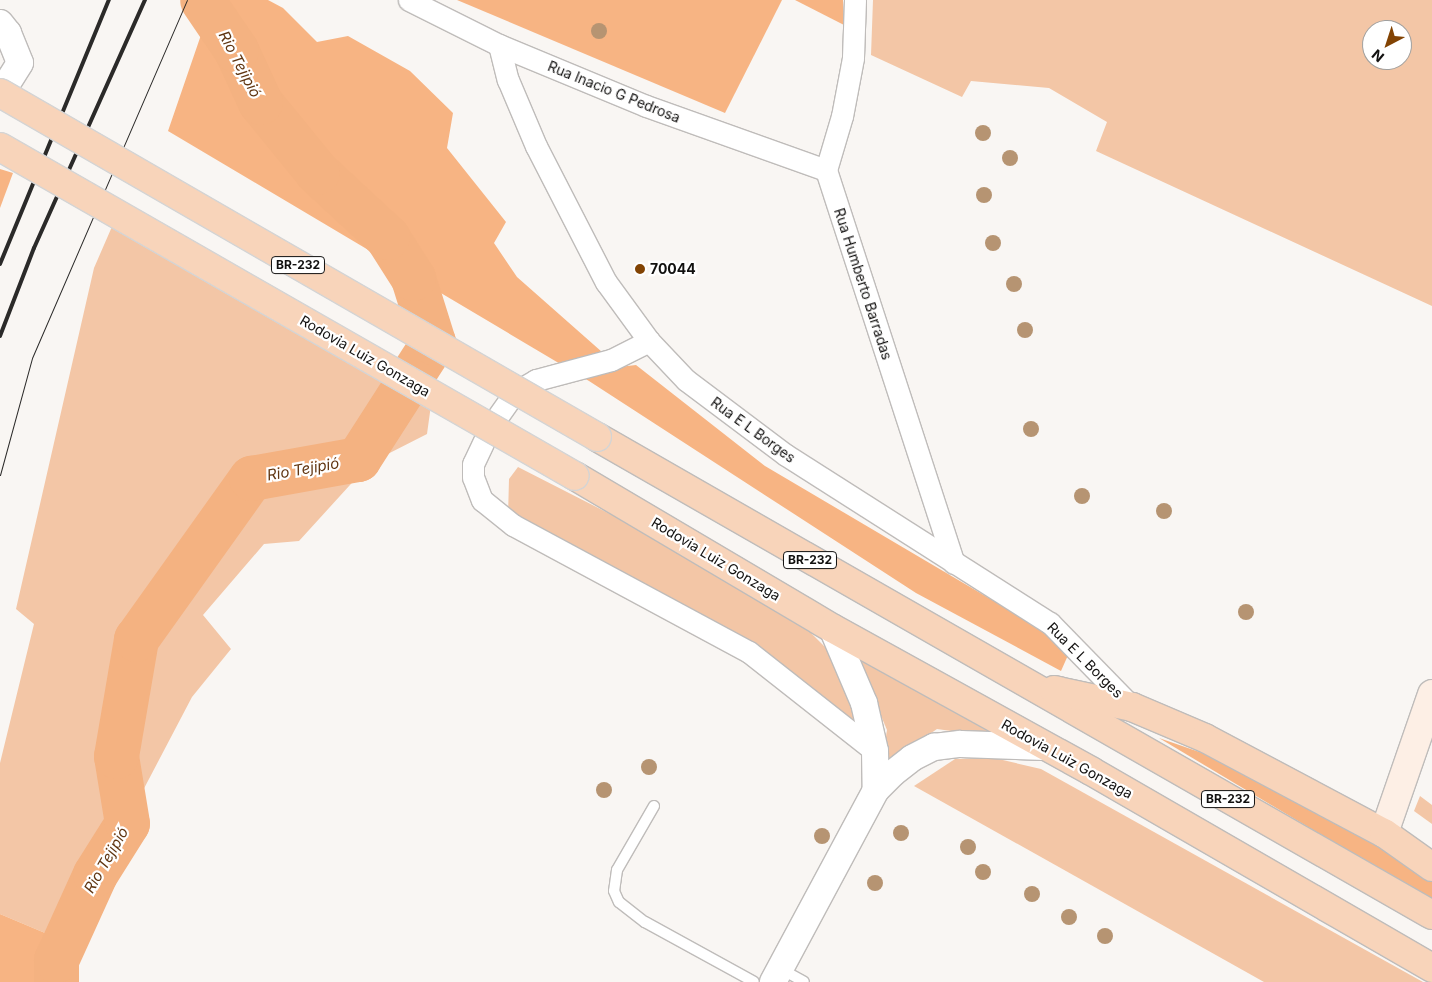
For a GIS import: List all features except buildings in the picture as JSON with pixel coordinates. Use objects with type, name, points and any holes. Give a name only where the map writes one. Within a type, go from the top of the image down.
[{"type":"highway","name":"BR-232","points":[[0,94],[1024,683],[1432,915]]},
{"type":"highway","name":"Rodovia Luiz Gonzaga","points":[[0,147],[575,476],[832,628],[1432,968]]},
{"type":"highway","points":[[1024,683],[1132,707],[1205,738],[1384,833],[1432,867]]},
{"type":"main road","points":[[1384,833],[1432,694]]},
{"type":"street","name":"Rua Inacio G Pedrosa","points":[[409,0],[500,45],[646,106],[826,170]]},
{"type":"street","points":[[826,170],[842,116],[853,58],[855,0]]},
{"type":"street","points":[[0,23],[8,33],[20,63],[0,94]]},
{"type":"street","name":"Rua E L Borges","points":[[500,45],[508,80],[567,210],[606,282],[649,341],[686,380],[779,450],[1050,623],[1132,707]]},
{"type":"street","name":"Rua Humberto Barradas","points":[[826,170],[954,563]]},
{"type":"street","points":[[649,341],[611,360],[536,380],[515,392],[491,426],[473,464],[473,477],[482,500],[513,525],[749,652],[875,751]]},
{"type":"street","points":[[832,628],[858,687],[875,751],[876,790]]},
{"type":"street","points":[[777,976],[876,790],[912,758],[934,747],[960,744],[1045,747]]},
{"type":"lane","points":[[654,806],[617,870],[614,891],[619,902],[652,926],[754,982]]},
{"type":"lane","points":[[777,976],[804,982]]},
{"type":"shaded area","points":[[213,0],[268,0],[283,8],[317,42],[348,36],[410,71],[453,113],[447,148],[506,222],[494,243],[517,277],[619,367],[636,365],[765,466],[1038,627],[1069,653],[1061,671],[916,593],[589,381],[168,131]]},
{"type":"shaded area","points":[[457,0],[782,0],[725,113]]},
{"type":"shaded area","points":[[795,0],[843,0],[844,25]]},
{"type":"shaded area","points":[[873,0],[1432,0],[1432,306],[1096,151],[1107,122],[1049,88],[971,81],[962,97],[871,55]]},
{"type":"shaded area","points":[[0,169],[13,173],[0,208]]},
{"type":"shaded area","points":[[114,222],[431,405],[427,434],[370,463],[299,541],[264,544],[203,615],[231,649],[192,697],[64,941],[0,914],[0,763],[34,624],[16,609],[94,268]]},
{"type":"shaded area","points":[[518,467],[614,516],[809,631],[837,659],[864,732],[785,674],[508,516],[509,479]]},
{"type":"shaded area","points":[[856,656],[1000,738],[937,729],[881,767],[887,730]]},
{"type":"shaded area","points":[[1159,738],[1237,765],[1372,841],[1432,882],[1432,901]]},
{"type":"shaded area","points":[[994,758],[1041,769],[1423,982],[1264,982],[914,786],[955,759]]},
{"type":"shaded area","points":[[1420,796],[1432,805],[1432,824],[1414,811]]},
{"type":"shaded area","points":[[0,914],[64,941],[56,960],[56,982],[0,982]]},
{"type":"waterway","name":"Rio Tejipió","points":[[56,982],[56,960],[95,874],[127,823],[116,756],[136,639],[251,478],[358,459],[433,342],[413,278],[387,237],[317,172],[260,102],[236,50],[202,0]]},
{"type":"tram line","points":[[0,475],[32,358],[187,0]]},
{"type":"railway","points":[[0,264],[109,0]]},
{"type":"railway","points":[[0,336],[34,248],[145,0]]},
{"type":"place","name":"70044","points":[[640,269]]}]
